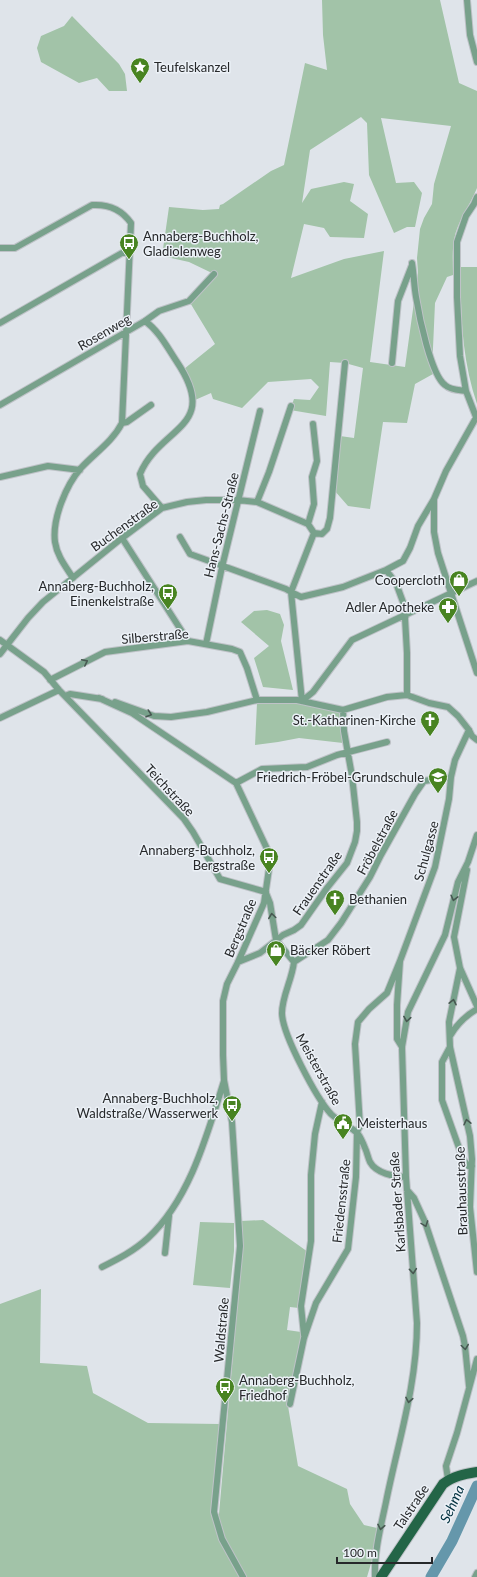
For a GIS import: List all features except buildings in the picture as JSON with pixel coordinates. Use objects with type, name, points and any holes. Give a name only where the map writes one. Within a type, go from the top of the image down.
[{"type":"main road","points":[[448,1479],[473,1472]]},
{"type":"main road","name":"Talstraße","points":[[381,1577],[438,1490],[448,1479]]},
{"type":"street","points":[[467,0],[470,35],[477,62]]},
{"type":"street","points":[[180,537],[190,554],[222,567],[286,589],[301,597],[343,586],[386,570],[404,561],[418,526],[434,499],[446,471],[474,428],[476,417],[466,391],[460,356],[457,297],[457,242],[466,216],[475,203],[477,196]]},
{"type":"street","points":[[0,248],[15,248],[92,205],[111,208],[125,215],[131,223],[122,423],[118,431],[80,470],[64,495],[55,527],[56,543],[61,559],[73,578]]},
{"type":"street","points":[[0,322],[122,254],[130,253]]},
{"type":"street","points":[[392,363],[398,301],[400,292],[408,277],[412,264],[416,296],[427,346],[437,374],[445,385],[453,389],[466,391]]},
{"type":"street","name":"Rosenweg","points":[[0,405],[145,321],[159,311],[189,301],[214,274]]},
{"type":"street","points":[[145,321],[154,327],[182,369],[193,395],[191,412],[184,424],[149,457],[140,474],[143,486],[162,508]]},
{"type":"street","points":[[313,424],[317,461],[312,477],[314,504],[308,524],[314,533],[322,534],[327,529],[330,518],[345,363]]},
{"type":"street","points":[[122,423],[126,422],[150,405]]},
{"type":"street","points":[[257,502],[269,472],[291,406]]},
{"type":"street","name":"Hans-Sachs-Straße","points":[[206,644],[222,567],[260,411]]},
{"type":"street","points":[[0,477],[48,466],[80,470]]},
{"type":"street","points":[[434,499],[434,532],[438,553],[450,593],[476,664],[477,673]]},
{"type":"street","name":"Buchenstraße","points":[[0,654],[28,618],[43,602],[122,538],[162,508],[187,502],[206,500],[238,500],[257,502],[308,524]]},
{"type":"street","points":[[302,701],[291,592],[314,533]]},
{"type":"street","points":[[122,538],[188,641]]},
{"type":"street","points":[[386,570],[396,584],[407,613],[405,618],[407,695]]},
{"type":"street","points":[[302,701],[312,692],[352,640],[477,581]]},
{"type":"street","name":"Teichstraße","points":[[0,640],[44,672],[64,696],[184,819],[220,879],[266,892]]},
{"type":"street","name":"Silberstraße","points":[[50,680],[105,652],[188,641],[232,649],[240,652],[247,668],[257,700]]},
{"type":"street","points":[[0,718],[59,690]]},
{"type":"street","points":[[64,696],[70,694],[99,698],[154,716],[171,717],[207,712],[257,700],[302,701],[343,710],[387,697],[407,695],[429,703],[448,707],[458,716],[472,736],[477,740]]},
{"type":"street","points":[[99,698],[132,713],[236,783],[262,769],[307,767],[337,755],[388,742]]},
{"type":"street","name":"Frauenstraße","points":[[238,962],[260,953],[283,935],[301,925],[347,862],[351,853],[357,831],[357,822],[344,731],[343,710]]},
{"type":"street","name":"Schulgasse","points":[[402,1047],[397,1039],[397,1005],[400,961],[435,867],[449,799],[451,777],[455,760],[469,730]]},
{"type":"street","name":"Fröbelstraße","points":[[294,962],[328,940],[341,923],[362,892],[415,794],[424,781],[451,777]]},
{"type":"street","name":"Bergstraße","points":[[224,1080],[223,1001],[227,984],[264,903],[270,862],[270,853],[236,783]]},
{"type":"street","name":"Karlsbader Straße","points":[[375,1577],[380,1530],[391,1477],[407,1415],[414,1376],[417,1345],[417,1323],[406,1177],[402,1047],[408,1012],[445,935],[458,882],[468,862],[477,835]]},
{"type":"street","points":[[450,1036],[457,1024],[477,1007],[460,968],[454,937],[468,862]]},
{"type":"street","points":[[266,892],[270,903],[276,940],[294,962]]},
{"type":"street","name":"Friedensstraße","points":[[290,1404],[304,1338],[316,1303],[348,1249],[356,1177],[357,1132],[360,1126],[355,1044],[358,1022],[369,1009],[387,993],[400,961]]},
{"type":"street","name":"Meisterstraße","points":[[294,962],[293,974],[282,1012],[283,1024],[290,1044],[322,1102],[332,1115],[357,1132],[371,1163],[377,1169],[389,1174],[406,1177]]},
{"type":"street","name":"Brauhausstraße","points":[[460,968],[449,1022],[450,1047],[470,1136],[472,1166],[470,1207],[477,1272]]},
{"type":"street","points":[[450,1047],[442,1062],[442,1100],[463,1159],[468,1166],[472,1166]]},
{"type":"street","points":[[102,1267],[135,1249],[153,1234],[170,1214],[202,1149],[224,1080]]},
{"type":"street","name":"Waldstraße","points":[[224,1080],[232,1122],[240,1246],[214,1512],[222,1539],[243,1577]]},
{"type":"street","points":[[304,1338],[301,1306],[311,1241],[311,1175],[315,1134],[322,1102]]},
{"type":"street","points":[[407,1190],[414,1198],[425,1222],[463,1336],[469,1386]]},
{"type":"street","points":[[165,1253],[170,1214]]},
{"type":"street","points":[[448,1479],[446,1466],[457,1433],[477,1359]]},
{"type":"street","points":[[474,1577],[477,1574]]},
{"type":"green space","points":[[322,0],[440,0],[459,83],[477,91],[477,188],[458,226],[454,240],[453,275],[447,277],[435,303],[433,374],[415,384],[407,423],[383,422],[370,509],[348,506],[334,490],[340,436],[354,438],[363,368],[345,363],[330,362],[326,416],[290,410],[294,399],[310,400],[319,387],[311,379],[268,382],[242,408],[213,399],[211,393],[195,400],[184,369],[215,344],[189,301],[214,274],[189,262],[162,256],[169,207],[203,210],[219,209],[220,205],[271,171],[284,165],[305,63],[327,70],[323,35]],"holes":[[[361,117],[367,123],[369,175],[394,233],[407,227],[415,227],[422,193],[414,182],[396,183],[381,118],[451,126],[434,184],[432,204],[420,229],[417,258],[418,273],[405,367],[370,362],[384,251],[344,259],[291,278],[304,224],[324,228],[330,237],[364,238],[368,214],[350,201],[354,184],[344,182],[311,189],[302,203],[310,150]]]},
{"type":"green space","points":[[72,16],[119,64],[125,74],[127,91],[109,91],[97,78],[79,83],[41,62],[37,48],[41,36],[64,26]]},
{"type":"green space","points":[[461,267],[477,267],[477,404],[468,370],[463,336]]},
{"type":"green space","points":[[267,610],[280,614],[284,625],[281,641],[293,690],[263,687],[254,658],[269,646],[241,622],[254,611]]},
{"type":"green space","points":[[257,703],[303,703],[339,711],[343,743],[299,738],[255,745]]},
{"type":"green space","points":[[263,1220],[308,1252],[299,1308],[290,1307],[287,1330],[301,1332],[301,1339],[288,1406],[298,1466],[347,1489],[350,1504],[364,1525],[377,1528],[372,1560],[367,1577],[0,1577],[0,1304],[41,1289],[40,1363],[87,1366],[93,1393],[148,1423],[220,1424],[212,1515],[219,1514],[236,1320],[241,1221]]},
{"type":"green space","points":[[200,1222],[234,1223],[234,1251],[230,1288],[193,1285]]},
{"type":"waterway","name":"Sehma","points":[[431,1577],[452,1541],[477,1486]]},
{"type":"place","name":"Teufelskanzel","points":[[140,84]]},
{"type":"place","name":"Annaberg-Buchholz, Gladiolenweg","points":[[129,260]]},
{"type":"place","name":"Coopercloth","points":[[459,597]]},
{"type":"place","name":"Annaberg-Buchholz, Einenkelstraße","points":[[168,610]]},
{"type":"place","name":"Adler Apotheke","points":[[448,624]]},
{"type":"place","name":"St.-Katharinen-Kirche","points":[[430,737]]},
{"type":"place","name":"Friedrich-Fröbel-Grundschule","points":[[438,794]]},
{"type":"place","name":"Annaberg-Buchholz, Bergstraße","points":[[269,874]]},
{"type":"place","name":"Bethanien","points":[[335,916]]},
{"type":"place","name":"Bäcker Röbert","points":[[276,967]]},
{"type":"place","name":"Annaberg-Buchholz, Waldstraße/Wasserwerk","points":[[232,1122]]},
{"type":"place","name":"Meisterhaus","points":[[343,1140]]},
{"type":"place","name":"Annaberg-Buchholz, Friedhof","points":[[225,1404]]}]
